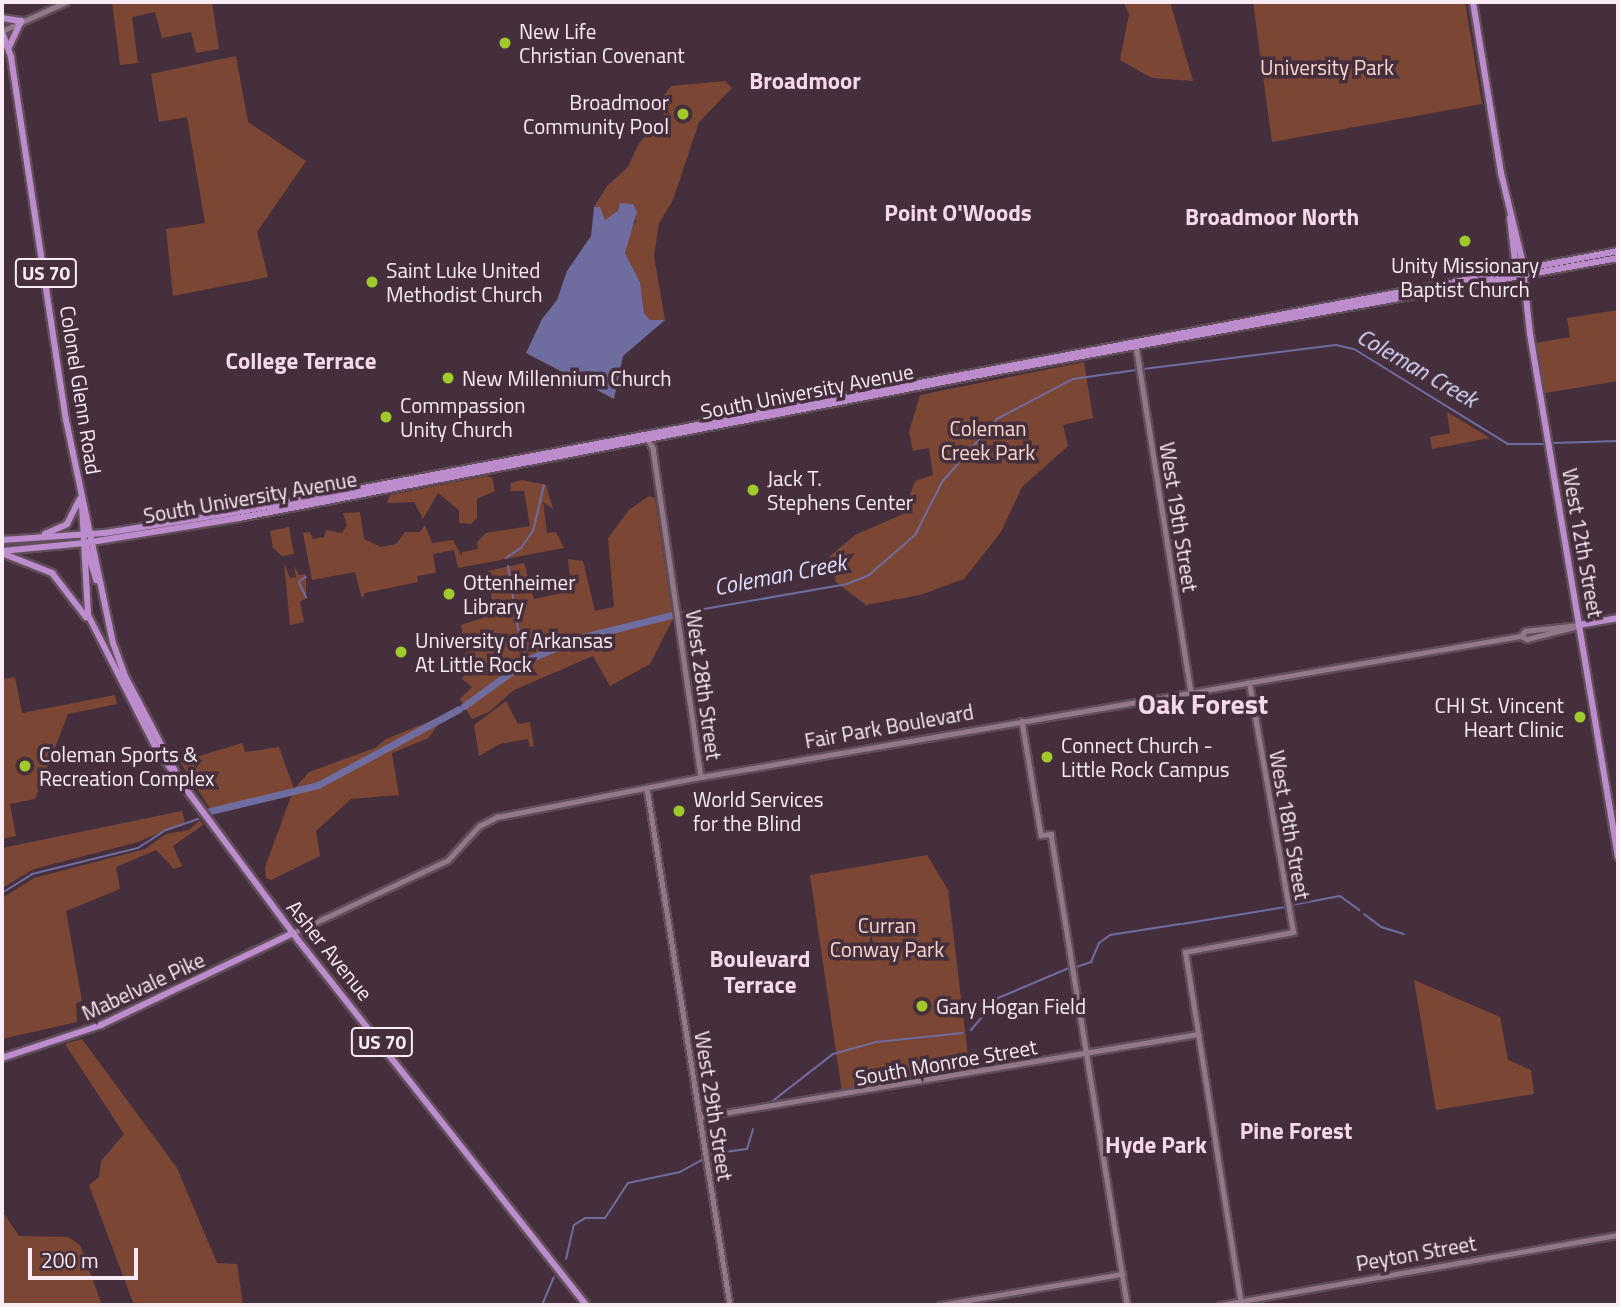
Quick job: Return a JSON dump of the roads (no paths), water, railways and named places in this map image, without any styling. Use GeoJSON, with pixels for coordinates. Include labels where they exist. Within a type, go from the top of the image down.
{"type":"FeatureCollection","features":[{"type":"Feature","properties":{"kind":"main road"},"geometry":{"type":"LineString","coordinates":[[1473,2],[1521,275]]}},
{"type":"Feature","properties":{"kind":"main road"},"geometry":{"type":"LineString","coordinates":[[2,18],[22,21],[8,48]]}},
{"type":"Feature","properties":{"kind":"main road","name":"Colonel Glenn Road"},"geometry":{"type":"LineString","coordinates":[[2,31],[8,48],[87,539]]}},
{"type":"Feature","properties":{"kind":"main road","name":"South University Avenue"},"geometry":{"type":"LineString","coordinates":[[2,540],[108,539],[1618,251]]}},
{"type":"Feature","properties":{"kind":"main road","name":"South University Avenue"},"geometry":{"type":"LineString","coordinates":[[1136,343],[1617,259]]}},
{"type":"Feature","properties":{"kind":"main road","name":"West 12th Street"},"geometry":{"type":"LineString","coordinates":[[1521,275],[1618,857]]}},
{"type":"Feature","properties":{"kind":"main road","name":"South University Avenue"},"geometry":{"type":"LineString","coordinates":[[2,552],[87,539],[647,437]]}},
{"type":"Feature","properties":{"kind":"main road"},"geometry":{"type":"LineString","coordinates":[[28,538],[66,525],[81,498]]}},
{"type":"Feature","properties":{"kind":"main road"},"geometry":{"type":"LineString","coordinates":[[87,539],[104,601]]}},
{"type":"Feature","properties":{"kind":"main road","name":"Asher Avenue"},"geometry":{"type":"LineString","coordinates":[[87,539],[95,556],[122,669],[179,779]]}},
{"type":"Feature","properties":{"kind":"main road","name":"Asher Avenue"},"geometry":{"type":"LineString","coordinates":[[87,539],[85,600],[94,631],[157,750],[293,933],[586,1305]]}},
{"type":"Feature","properties":{"kind":"main road"},"geometry":{"type":"LineString","coordinates":[[95,556],[98,546],[108,539]]}},
{"type":"Feature","properties":{"kind":"main road"},"geometry":{"type":"LineString","coordinates":[[2,552],[35,563],[57,578],[94,631]]}},
{"type":"Feature","properties":{"kind":"main road","name":"Fair Park Boulevard"},"geometry":{"type":"LineString","coordinates":[[1579,625],[1618,618]]}},
{"type":"Feature","properties":{"kind":"main road","name":"Mabelvale Pike"},"geometry":{"type":"LineString","coordinates":[[2,1058],[77,1035],[293,933]]}},
{"type":"Feature","properties":{"kind":"street"},"geometry":{"type":"LineString","coordinates":[[2,31],[66,2]]}},
{"type":"Feature","properties":{"kind":"street","name":"West 19th Street"},"geometry":{"type":"LineString","coordinates":[[1136,343],[1191,693]]}},
{"type":"Feature","properties":{"kind":"street","name":"West 28th Street"},"geometry":{"type":"LineString","coordinates":[[647,437],[653,448],[701,777]]}},
{"type":"Feature","properties":{"kind":"street","name":"Fair Park Boulevard"},"geometry":{"type":"LineString","coordinates":[[293,933],[448,860],[492,819],[701,777],[1022,721],[1521,636],[1527,639],[1579,625]]}},
{"type":"Feature","properties":{"kind":"street","name":"West 18th Street"},"geometry":{"type":"LineString","coordinates":[[1198,1034],[1185,952],[1293,932],[1249,683]]}},
{"type":"Feature","properties":{"kind":"street"},"geometry":{"type":"LineString","coordinates":[[1022,721],[1041,835],[1051,834],[1127,1305]]}},
{"type":"Feature","properties":{"kind":"street","name":"West 29th Street"},"geometry":{"type":"LineString","coordinates":[[646,788],[730,1305]]}},
{"type":"Feature","properties":{"kind":"street"},"geometry":{"type":"LineString","coordinates":[[1198,1034],[1240,1303]]}},
{"type":"Feature","properties":{"kind":"street","name":"South Monroe Street"},"geometry":{"type":"LineString","coordinates":[[700,1116],[1198,1034]]}},
{"type":"Feature","properties":{"kind":"street","name":"Peyton Street"},"geometry":{"type":"LineString","coordinates":[[1220,1305],[1618,1235]]}},
{"type":"Feature","properties":{"kind":"street"},"geometry":{"type":"LineString","coordinates":[[940,1305],[1122,1274]]}},
{"type":"Feature","properties":{"kind":"waterway","name":"Coleman Creek"},"geometry":{"type":"LineString","coordinates":[[1143,369],[1336,345],[1354,349],[1508,444],[1543,444]]}},
{"type":"Feature","properties":{"kind":"waterway","name":"Coleman Creek"},"geometry":{"type":"LineString","coordinates":[[681,613],[847,584],[869,575],[915,535],[942,482],[997,419],[1073,379],[1136,370]]}},
{"type":"Feature","properties":{"kind":"waterway","name":"Coleman Creek"},"geometry":{"type":"LineString","coordinates":[[1553,443],[1618,441]]}},
{"type":"Feature","properties":{"kind":"waterway"},"geometry":{"type":"LineString","coordinates":[[506,558],[521,548],[533,531],[544,485]]}},
{"type":"Feature","properties":{"kind":"waterway"},"geometry":{"type":"LineString","coordinates":[[508,566],[520,641]]}},
{"type":"Feature","properties":{"kind":"waterway"},"geometry":{"type":"LineString","coordinates":[[299,581],[306,577]]}},
{"type":"Feature","properties":{"kind":"waterway"},"geometry":{"type":"LineString","coordinates":[[299,583],[306,597]]}},
{"type":"Feature","properties":{"kind":"waterway","name":"Coleman Creek"},"geometry":{"type":"LineString","coordinates":[[464,706],[529,659],[579,638],[672,615]]}},
{"type":"Feature","properties":{"kind":"waterway"},"geometry":{"type":"LineString","coordinates":[[523,649],[529,659]]}},
{"type":"Feature","properties":{"kind":"waterway","name":"Coleman Creek"},"geometry":{"type":"LineString","coordinates":[[210,811],[318,785],[459,709]]}},
{"type":"Feature","properties":{"kind":"waterway","name":"Coleman Creek"},"geometry":{"type":"LineString","coordinates":[[2,893],[32,874],[138,848],[166,830],[198,819]]}},
{"type":"Feature","properties":{"kind":"waterway"},"geometry":{"type":"LineString","coordinates":[[1292,905],[1340,896],[1359,910]]}},
{"type":"Feature","properties":{"kind":"waterway"},"geometry":{"type":"LineString","coordinates":[[1182,924],[1286,907]]}},
{"type":"Feature","properties":{"kind":"waterway"},"geometry":{"type":"LineString","coordinates":[[1364,914],[1381,927],[1404,934]]}},
{"type":"Feature","properties":{"kind":"waterway"},"geometry":{"type":"LineString","coordinates":[[1076,967],[1091,962],[1099,943],[1110,935],[1180,924]]}},
{"type":"Feature","properties":{"kind":"waterway"},"geometry":{"type":"LineString","coordinates":[[971,1030],[998,998],[1069,968]]}},
{"type":"Feature","properties":{"kind":"waterway"},"geometry":{"type":"LineString","coordinates":[[770,1103],[833,1054],[876,1042],[963,1033]]}},
{"type":"Feature","properties":{"kind":"waterway"},"geometry":{"type":"LineString","coordinates":[[711,1154],[747,1149],[753,1129]]}},
{"type":"Feature","properties":{"kind":"waterway"},"geometry":{"type":"LineString","coordinates":[[566,1259],[574,1225],[585,1218],[605,1218],[628,1183],[680,1172],[702,1160]]}},
{"type":"Feature","properties":{"kind":"waterway"},"geometry":{"type":"LineString","coordinates":[[542,1305],[554,1277]]}},
{"type":"Feature","properties":{"kind":"place","name":"New Life Christian Covenant"},"geometry":{"type":"Point","coordinates":[505,43]}},
{"type":"Feature","properties":{"kind":"place","name":"Broadmoor Community Pool"},"geometry":{"type":"Point","coordinates":[683,114]}},
{"type":"Feature","properties":{"kind":"place","name":"Unity Missionary Baptist Church"},"geometry":{"type":"Point","coordinates":[1465,241]}},
{"type":"Feature","properties":{"kind":"place","name":"Saint Luke United Methodist Church"},"geometry":{"type":"Point","coordinates":[372,282]}},
{"type":"Feature","properties":{"kind":"place","name":"New Millennium Church"},"geometry":{"type":"Point","coordinates":[448,378]}},
{"type":"Feature","properties":{"kind":"place","name":"Commpassion Unity Church"},"geometry":{"type":"Point","coordinates":[386,417]}},
{"type":"Feature","properties":{"kind":"place","name":"Jack T. Stephens Center"},"geometry":{"type":"Point","coordinates":[753,490]}},
{"type":"Feature","properties":{"kind":"place","name":"Ottenheimer Library"},"geometry":{"type":"Point","coordinates":[449,594]}},
{"type":"Feature","properties":{"kind":"place","name":"University of Arkansas At Little Rock"},"geometry":{"type":"Point","coordinates":[401,652]}},
{"type":"Feature","properties":{"kind":"place","name":"CHI St. Vincent Heart Clinic"},"geometry":{"type":"Point","coordinates":[1580,717]}},
{"type":"Feature","properties":{"kind":"place","name":"Connect Church - Little Rock Campus"},"geometry":{"type":"Point","coordinates":[1047,757]}},
{"type":"Feature","properties":{"kind":"place","name":"Coleman Sports & Recreation Complex"},"geometry":{"type":"Point","coordinates":[25,766]}},
{"type":"Feature","properties":{"kind":"place","name":"World Services for the Blind"},"geometry":{"type":"Point","coordinates":[679,811]}},
{"type":"Feature","properties":{"kind":"place","name":"Gary Hogan Field"},"geometry":{"type":"Point","coordinates":[922,1006]}},
{"type":"Feature","properties":{"kind":"district","name":"Broadmoor"},"geometry":{"type":"Point","coordinates":[805,81]}},
{"type":"Feature","properties":{"kind":"district","name":"Point O'Woods"},"geometry":{"type":"Point","coordinates":[958,213]}},
{"type":"Feature","properties":{"kind":"district","name":"Broadmoor North"},"geometry":{"type":"Point","coordinates":[1272,217]}},
{"type":"Feature","properties":{"kind":"district","name":"College Terrace"},"geometry":{"type":"Point","coordinates":[301,361]}},
{"type":"Feature","properties":{"kind":"district","name":"Oak Forest"},"geometry":{"type":"Point","coordinates":[1203,704]}},
{"type":"Feature","properties":{"kind":"district","name":"Boulevard Terrace"},"geometry":{"type":"Point","coordinates":[760,972]}},
{"type":"Feature","properties":{"kind":"district","name":"Pine Forest"},"geometry":{"type":"Point","coordinates":[1296,1131]}},
{"type":"Feature","properties":{"kind":"district","name":"Hyde Park"},"geometry":{"type":"Point","coordinates":[1156,1145]}},
{"type":"Feature","properties":{"kind":"park label","name":"University Park"},"geometry":{"type":"Point","coordinates":[1327,67]}},
{"type":"Feature","properties":{"kind":"park label","name":"Coleman Creek Park"},"geometry":{"type":"Point","coordinates":[988,440]}},
{"type":"Feature","properties":{"kind":"park label","name":"Curran Conway Park"},"geometry":{"type":"Point","coordinates":[887,937]}}]}
